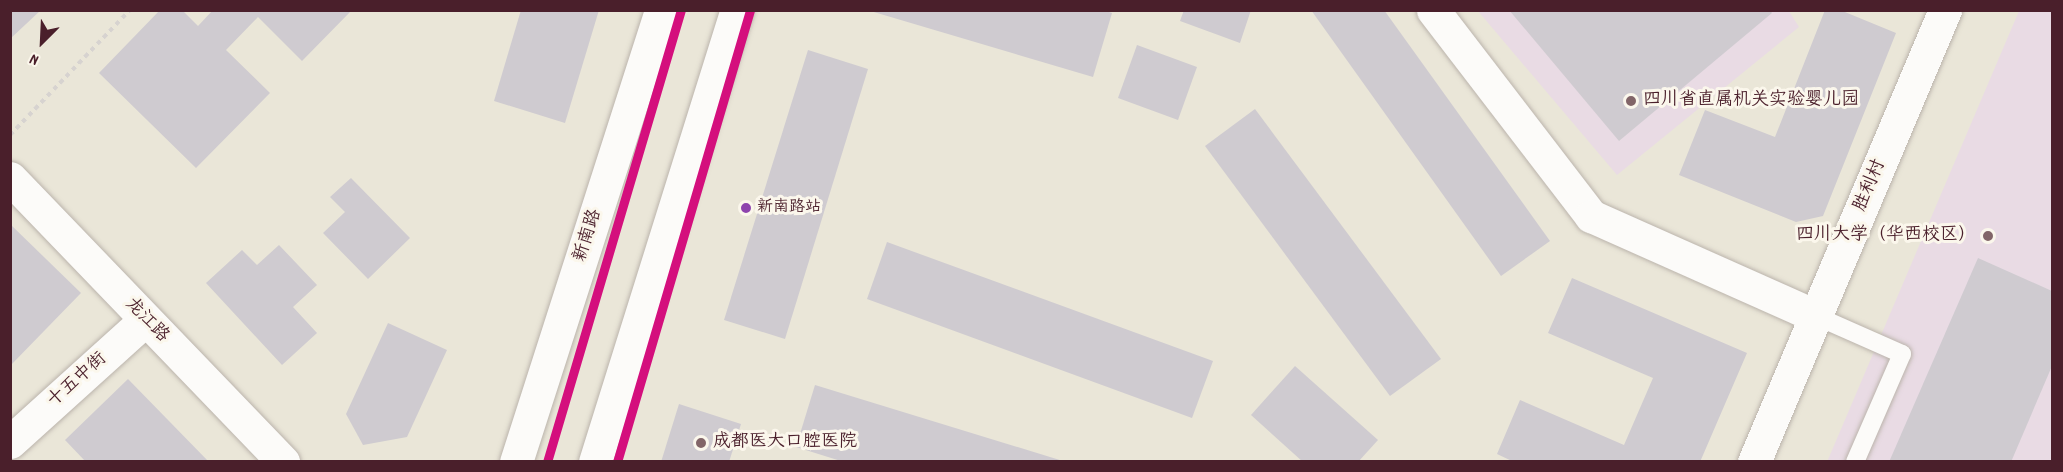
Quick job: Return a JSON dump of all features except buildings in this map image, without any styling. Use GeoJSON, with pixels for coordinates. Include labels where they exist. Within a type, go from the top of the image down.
{"type":"FeatureCollection","features":[{"type":"Feature","properties":{"kind":"street","name":"新南路"},"geometry":{"type":"LineString","coordinates":[[516,462],[661,10]]}},
{"type":"Feature","properties":{"kind":"street"},"geometry":{"type":"LineString","coordinates":[[595,462],[736,10]]}},
{"type":"Feature","properties":{"kind":"street"},"geometry":{"type":"LineString","coordinates":[[1433,10],[1590,216],[1816,316]]}},
{"type":"Feature","properties":{"kind":"street","name":"胜利村"},"geometry":{"type":"LineString","coordinates":[[1754,462],[1946,10]]}},
{"type":"Feature","properties":{"kind":"street","name":"龙江路"},"geometry":{"type":"LineString","coordinates":[[10,178],[282,462]]}},
{"type":"Feature","properties":{"kind":"street","name":"十五中街"},"geometry":{"type":"LineString","coordinates":[[10,442],[145,320]]}},
{"type":"Feature","properties":{"kind":"lane"},"geometry":{"type":"LineString","coordinates":[[1816,316],[1902,354],[1855,462]]}},
{"type":"Feature","properties":{"kind":"path"},"geometry":{"type":"LineString","coordinates":[[10,135],[130,10]]}},
{"type":"Feature","properties":{"kind":"shaded area","name":"四川省直属机关实验婴儿园"},"geometry":{"type":"Polygon","coordinates":[[[1478,11],[1789,11],[1799,27],[1617,175],[1478,11]]]}},
{"type":"Feature","properties":{"kind":"shaded area","name":"四川大学（华西校区）"},"geometry":{"type":"Polygon","coordinates":[[[2019,11],[2052,11],[2052,461],[1827,462],[2019,11]]]}},
{"type":"Feature","properties":{"kind":"transit line"},"geometry":{"type":"LineString","coordinates":[[547,462],[681,10]]}},
{"type":"Feature","properties":{"kind":"transit line"},"geometry":{"type":"LineString","coordinates":[[617,462],[750,10]]}},
{"type":"Feature","properties":{"kind":"place","name":"四川省直属机关实验婴儿园"},"geometry":{"type":"Point","coordinates":[1631,101]}},
{"type":"Feature","properties":{"kind":"place","name":"新南路站"},"geometry":{"type":"Point","coordinates":[746,208]}},
{"type":"Feature","properties":{"kind":"place","name":"四川大学（华西校区）"},"geometry":{"type":"Point","coordinates":[1988,236]}},
{"type":"Feature","properties":{"kind":"place","name":"成都医大口腔医院"},"geometry":{"type":"Point","coordinates":[701,443]}}]}
